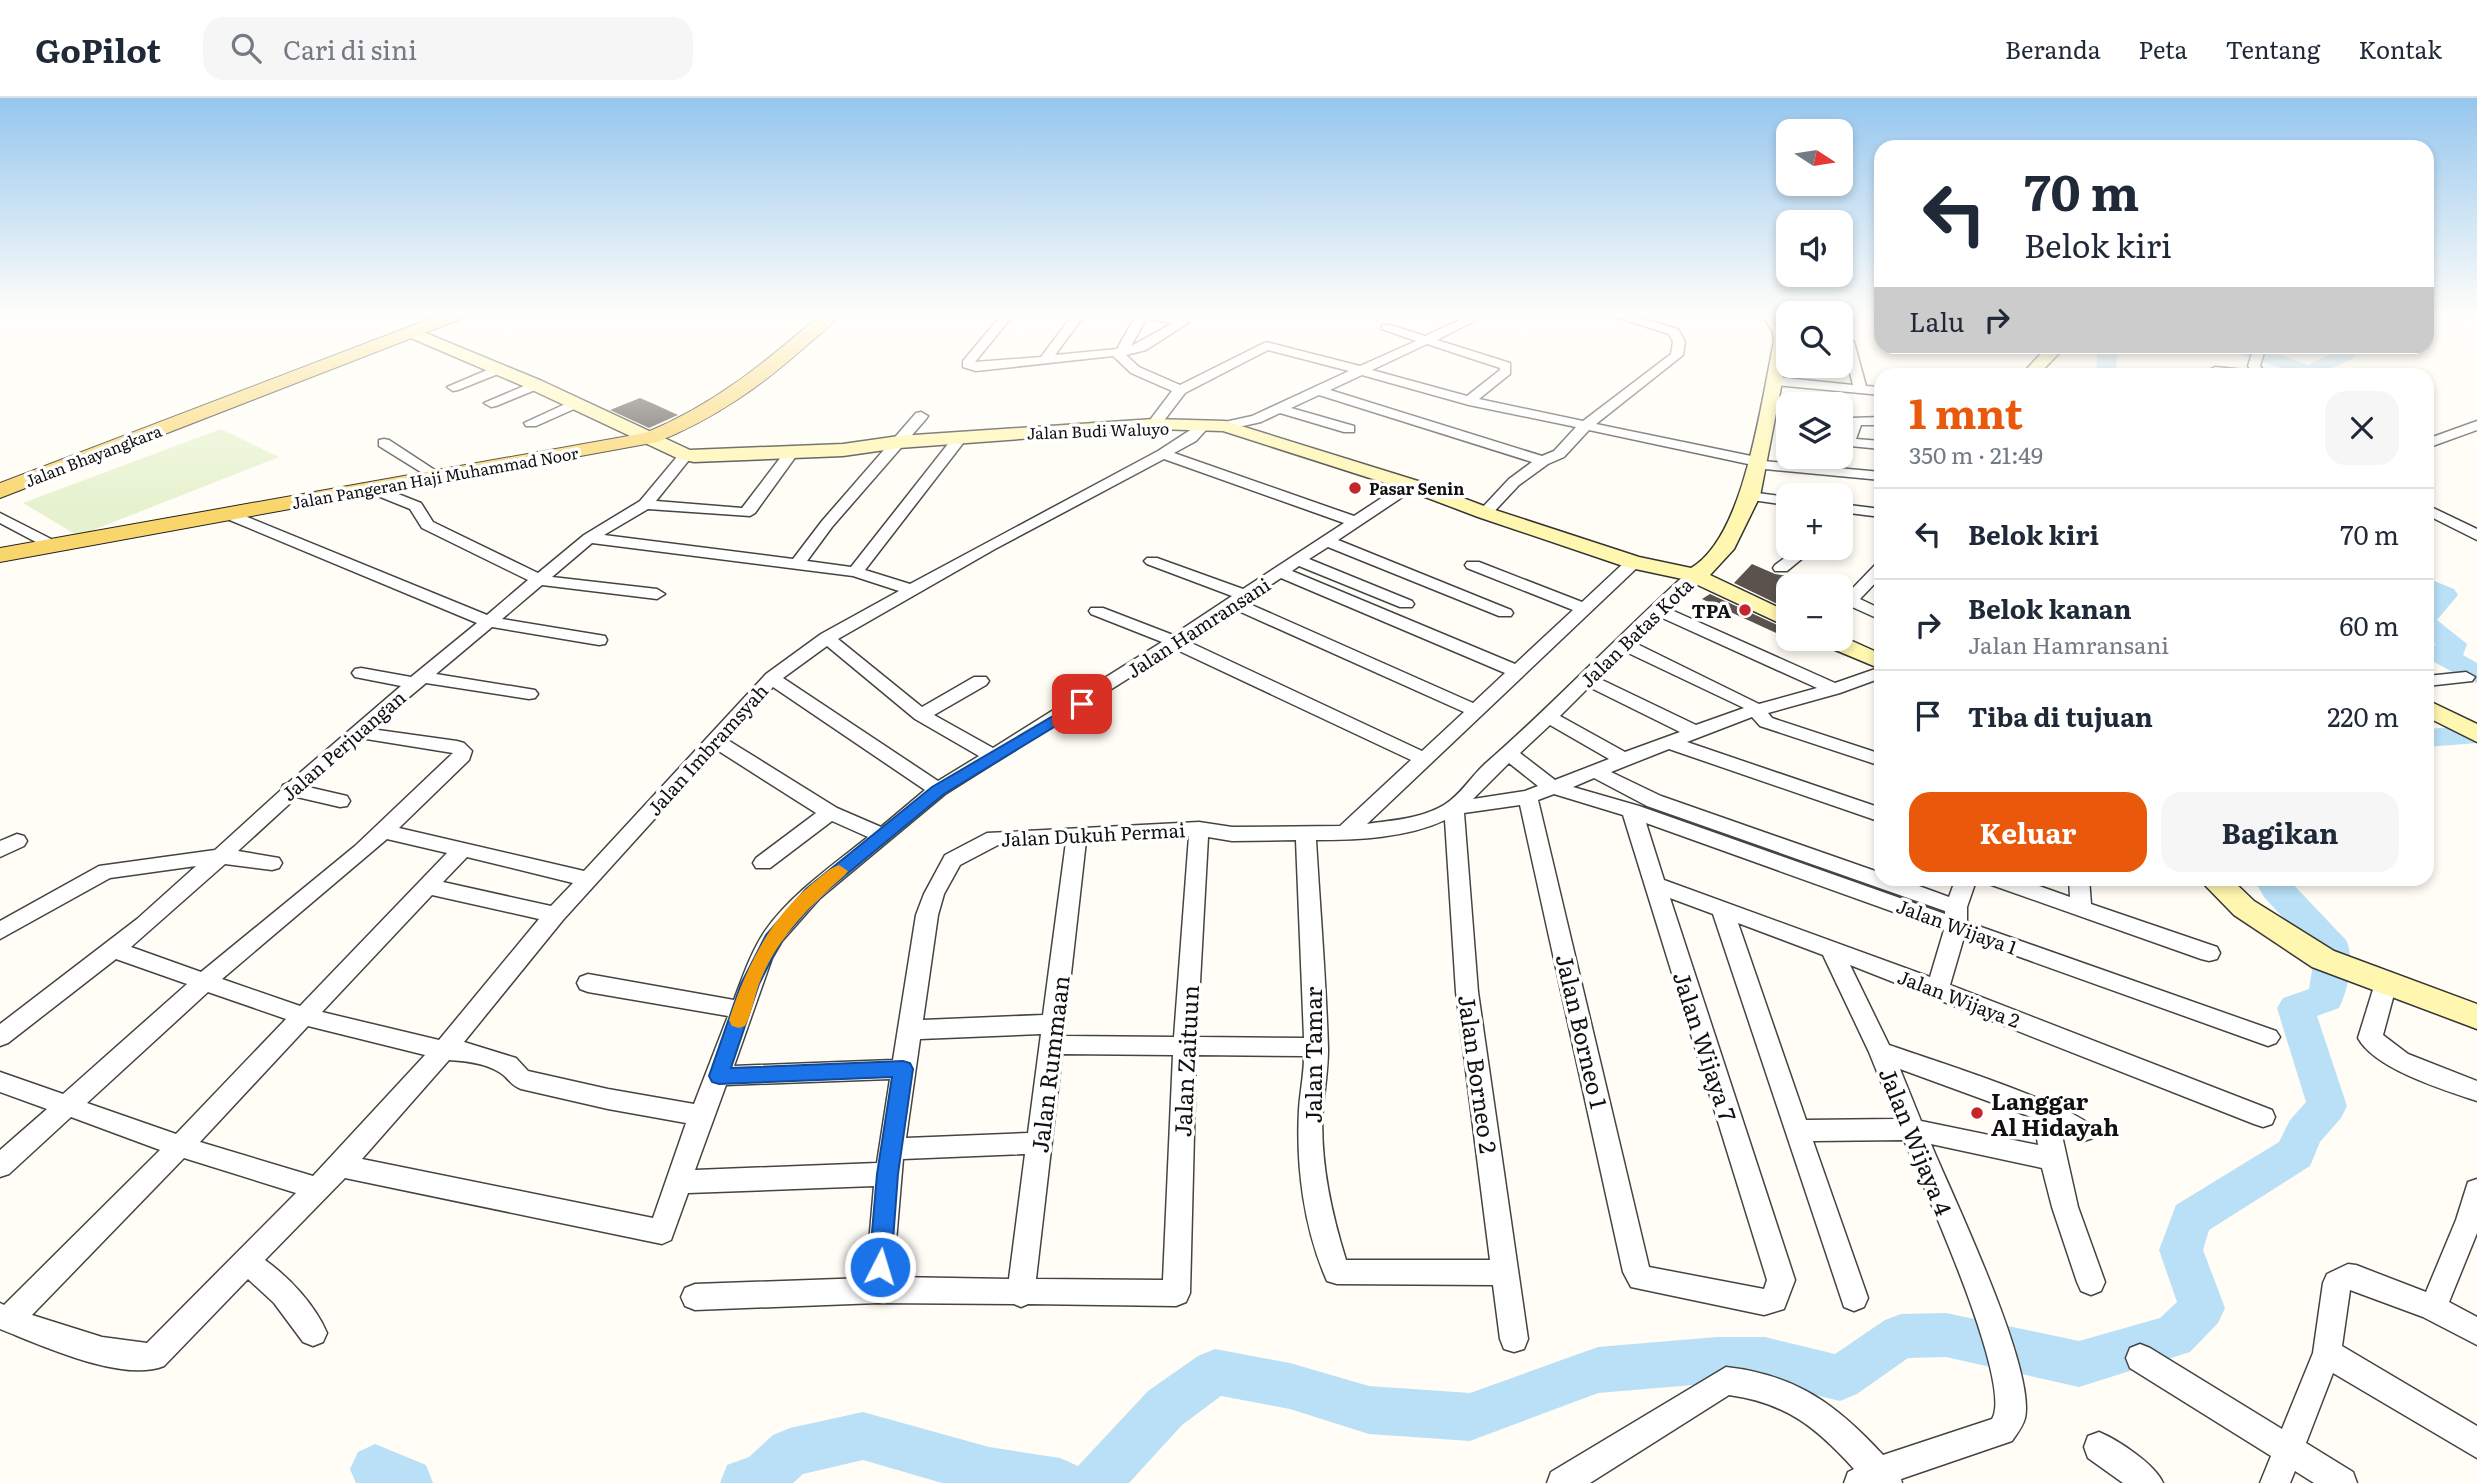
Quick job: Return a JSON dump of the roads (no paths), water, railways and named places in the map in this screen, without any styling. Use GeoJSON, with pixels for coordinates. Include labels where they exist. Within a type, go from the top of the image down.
{"type":"FeatureCollection","features":[{"type":"Feature","properties":{"kind":"main road","name":"Jalan Bhayangkara"},"geometry":{"type":"LineString","coordinates":[[0,491],[292,378]]}},
{"type":"Feature","properties":{"kind":"main road","name":"Jalan Pangeran Haji Muhammad Noor"},"geometry":{"type":"LineString","coordinates":[[0,555],[650,438],[678,428],[726,403],[760,378]]}},
{"type":"Feature","properties":{"kind":"street"},"geometry":{"type":"LineString","coordinates":[[453,387],[477,378]]}},
{"type":"Feature","properties":{"kind":"street","name":"Jalan Budi Waluyo"},"geometry":{"type":"LineString","coordinates":[[519,378],[686,455],[792,452],[1154,424],[1226,426],[1411,485],[1485,513],[1634,562],[1695,575],[1776,614]]}},
{"type":"Feature","properties":{"kind":"street"},"geometry":{"type":"LineString","coordinates":[[1152,378],[1180,390]]}},
{"type":"Feature","properties":{"kind":"street"},"geometry":{"type":"LineString","coordinates":[[1154,424],[1180,390],[1204,378]]}},
{"type":"Feature","properties":{"kind":"street"},"geometry":{"type":"LineString","coordinates":[[1226,426],[1256,419],[1347,378]]}},
{"type":"Feature","properties":{"kind":"street"},"geometry":{"type":"LineString","coordinates":[[1380,378],[1469,401],[1585,426],[1756,462],[1776,462]]}},
{"type":"Feature","properties":{"kind":"street"},"geometry":{"type":"LineString","coordinates":[[1469,401],[1498,378]]}},
{"type":"Feature","properties":{"kind":"street"},"geometry":{"type":"LineString","coordinates":[[1485,513],[1514,482],[1563,450],[1585,426],[1648,378]]}},
{"type":"Feature","properties":{"kind":"street","name":"Jalan Batas Kota"},"geometry":{"type":"LineString","coordinates":[[1383,829],[1420,824],[1454,808],[1480,778],[1549,717],[1656,608],[1724,549],[1750,496],[1777,378]]}},
{"type":"Feature","properties":{"kind":"street"},"geometry":{"type":"LineString","coordinates":[[1858,378],[1861,389]]}},
{"type":"Feature","properties":{"kind":"street"},"geometry":{"type":"LineString","coordinates":[[1776,381],[1874,390]]}},
{"type":"Feature","properties":{"kind":"street"},"geometry":{"type":"LineString","coordinates":[[491,403],[536,385]]}},
{"type":"Feature","properties":{"kind":"street"},"geometry":{"type":"LineString","coordinates":[[1387,412],[1426,390]]}},
{"type":"Feature","properties":{"kind":"street"},"geometry":{"type":"LineString","coordinates":[[1319,391],[1543,461]]}},
{"type":"Feature","properties":{"kind":"street"},"geometry":{"type":"LineString","coordinates":[[531,422],[576,403]]}},
{"type":"Feature","properties":{"kind":"street"},"geometry":{"type":"LineString","coordinates":[[1279,409],[1349,429]]}},
{"type":"Feature","properties":{"kind":"street"},"geometry":{"type":"LineString","coordinates":[[797,564],[827,524],[921,416]]}},
{"type":"Feature","properties":{"kind":"street"},"geometry":{"type":"LineString","coordinates":[[1853,425],[1856,421],[1874,421]]}},
{"type":"Feature","properties":{"kind":"street"},"geometry":{"type":"LineString","coordinates":[[2434,441],[2477,425]]}},
{"type":"Feature","properties":{"kind":"street","name":"Jalan Imbramsyah"},"geometry":{"type":"LineString","coordinates":[[4,1317],[83,1344],[147,1359],[167,1344],[340,1166],[444,1050],[555,915],[772,678],[827,638],[1163,454],[1191,438],[1201,427]]}},
{"type":"Feature","properties":{"kind":"street"},"geometry":{"type":"LineString","coordinates":[[2460,431],[2477,438]]}},
{"type":"Feature","properties":{"kind":"street"},"geometry":{"type":"LineString","coordinates":[[855,572],[960,438]]}},
{"type":"Feature","properties":{"kind":"street"},"geometry":{"type":"LineString","coordinates":[[384,443],[437,476]]}},
{"type":"Feature","properties":{"kind":"street"},"geometry":{"type":"LineString","coordinates":[[1853,443],[1874,445]]}},
{"type":"Feature","properties":{"kind":"street"},"geometry":{"type":"LineString","coordinates":[[645,504],[745,513],[750,510],[792,452]]}},
{"type":"Feature","properties":{"kind":"street"},"geometry":{"type":"LineString","coordinates":[[1163,454],[1357,522]]}},
{"type":"Feature","properties":{"kind":"street","name":"Jalan Perjuangan"},"geometry":{"type":"LineString","coordinates":[[4,1029],[114,950],[220,856],[290,789],[589,538],[645,504],[686,455]]}},
{"type":"Feature","properties":{"kind":"street"},"geometry":{"type":"LineString","coordinates":[[1847,469],[1874,475]]}},
{"type":"Feature","properties":{"kind":"street","name":"Jalan Hamransani"},"geometry":{"type":"LineString","coordinates":[[340,1166],[662,1232],[701,1115],[719,1076],[754,975],[775,935],[813,893],[938,790],[1101,691],[1411,485]]}},
{"type":"Feature","properties":{"kind":"street"},"geometry":{"type":"LineString","coordinates":[[368,487],[416,506],[428,525],[540,580],[657,594]]}},
{"type":"Feature","properties":{"kind":"street"},"geometry":{"type":"LineString","coordinates":[[1750,496],[1776,499]]}},
{"type":"Feature","properties":{"kind":"street"},"geometry":{"type":"LineString","coordinates":[[1853,510],[1874,512]]}},
{"type":"Feature","properties":{"kind":"street"},"geometry":{"type":"LineString","coordinates":[[225,513],[490,622],[599,640]]}},
{"type":"Feature","properties":{"kind":"street"},"geometry":{"type":"LineString","coordinates":[[2434,513],[2477,535]]}},
{"type":"Feature","properties":{"kind":"street"},"geometry":{"type":"LineString","coordinates":[[0,517],[54,546]]}},
{"type":"Feature","properties":{"kind":"street"},"geometry":{"type":"LineString","coordinates":[[589,538],[855,572],[912,590]]}},
{"type":"Feature","properties":{"kind":"street"},"geometry":{"type":"LineString","coordinates":[[1328,541],[1505,613]]}},
{"type":"Feature","properties":{"kind":"street"},"geometry":{"type":"LineString","coordinates":[[1781,568],[1791,560]]}},
{"type":"Feature","properties":{"kind":"street"},"geometry":{"type":"LineString","coordinates":[[1152,561],[1240,599],[1475,710]]}},
{"type":"Feature","properties":{"kind":"street"},"geometry":{"type":"LineString","coordinates":[[1299,561],[1406,604]]}},
{"type":"Feature","properties":{"kind":"street"},"geometry":{"type":"LineString","coordinates":[[1345,833],[1634,562]]}},
{"type":"Feature","properties":{"kind":"street"},"geometry":{"type":"LineString","coordinates":[[1473,565],[1583,608]]}},
{"type":"Feature","properties":{"kind":"street"},"geometry":{"type":"LineString","coordinates":[[1281,572],[1516,671]]}},
{"type":"Feature","properties":{"kind":"street"},"geometry":{"type":"LineString","coordinates":[[1853,592],[1874,576]]}},
{"type":"Feature","properties":{"kind":"street"},"geometry":{"type":"LineString","coordinates":[[1853,601],[1874,612]]}},
{"type":"Feature","properties":{"kind":"street"},"geometry":{"type":"LineString","coordinates":[[1656,608],[1834,689]]}},
{"type":"Feature","properties":{"kind":"street"},"geometry":{"type":"LineString","coordinates":[[1097,611],[1173,641],[1424,759]]}},
{"type":"Feature","properties":{"kind":"street"},"geometry":{"type":"LineString","coordinates":[[827,638],[921,715],[994,757]]}},
{"type":"Feature","properties":{"kind":"street"},"geometry":{"type":"LineString","coordinates":[[1623,644],[1750,704],[1766,722],[1874,758]]}},
{"type":"Feature","properties":{"kind":"street"},"geometry":{"type":"LineString","coordinates":[[1853,650],[1874,659]]}},
{"type":"Feature","properties":{"kind":"street"},"geometry":{"type":"LineString","coordinates":[[361,673],[529,694]]}},
{"type":"Feature","properties":{"kind":"street"},"geometry":{"type":"LineString","coordinates":[[1454,808],[1529,798],[1558,789],[1622,758],[1755,710],[1834,689],[1874,675]]}},
{"type":"Feature","properties":{"kind":"street"},"geometry":{"type":"LineString","coordinates":[[2434,680],[2466,677]]}},
{"type":"Feature","properties":{"kind":"street"},"geometry":{"type":"LineString","coordinates":[[772,678],[938,790]]}},
{"type":"Feature","properties":{"kind":"street"},"geometry":{"type":"LineString","coordinates":[[1586,679],[1695,732]]}},
{"type":"Feature","properties":{"kind":"street"},"geometry":{"type":"LineString","coordinates":[[921,715],[980,681]]}},
{"type":"Feature","properties":{"kind":"street"},"geometry":{"type":"LineString","coordinates":[[2434,711],[2468,729]]}},
{"type":"Feature","properties":{"kind":"street"},"geometry":{"type":"LineString","coordinates":[[1549,717],[1622,758]]}},
{"type":"Feature","properties":{"kind":"street"},"geometry":{"type":"LineString","coordinates":[[0,1166],[205,981],[384,831],[462,756],[463,751],[457,747],[356,732]]}},
{"type":"Feature","properties":{"kind":"street"},"geometry":{"type":"LineString","coordinates":[[714,740],[830,813],[882,835]]}},
{"type":"Feature","properties":{"kind":"street"},"geometry":{"type":"LineString","coordinates":[[1668,742],[1874,813]]}},
{"type":"Feature","properties":{"kind":"street"},"geometry":{"type":"LineString","coordinates":[[1508,753],[1558,789]]}},
{"type":"Feature","properties":{"kind":"street"},"geometry":{"type":"LineString","coordinates":[[1595,771],[1654,801],[1874,885]]}},
{"type":"Feature","properties":{"kind":"street"},"geometry":{"type":"LineString","coordinates":[[290,789],[340,802]]}},
{"type":"Feature","properties":{"kind":"street","name":"Jalan Wijaya 1"},"geometry":{"type":"LineString","coordinates":[[1558,789],[1632,810],[1956,916],[2268,1037]]}},
{"type":"Feature","properties":{"kind":"street","name":"Jalan Borneo 1"},"geometry":{"type":"LineString","coordinates":[[1529,798],[1641,1278],[1764,1302],[1774,1300],[1781,1280]]}},
{"type":"Feature","properties":{"kind":"street","name":"Jalan Borneo 2"},"geometry":{"type":"LineString","coordinates":[[1454,808],[1467,992],[1514,1339]]}},
{"type":"Feature","properties":{"kind":"street","name":"Jalan Wijaya 7"},"geometry":{"type":"LineString","coordinates":[[1632,810],[1781,1280]]}},
{"type":"Feature","properties":{"kind":"street"},"geometry":{"type":"LineString","coordinates":[[763,863],[830,813]]}},
{"type":"Feature","properties":{"kind":"street","name":"Jalan Dukuh Permai"},"geometry":{"type":"LineString","coordinates":[[878,1290],[890,1161],[927,915],[938,885],[952,860],[994,838],[1199,829],[1232,834],[1306,835],[1383,829]]}},
{"type":"Feature","properties":{"kind":"street","name":"Jalan Zaituun"},"geometry":{"type":"LineString","coordinates":[[1021,1294],[1176,1293],[1185,1048],[1199,829]]}},
{"type":"Feature","properties":{"kind":"street"},"geometry":{"type":"LineString","coordinates":[[384,831],[588,879]]}},
{"type":"Feature","properties":{"kind":"street","name":"Jalan Rummaan"},"geometry":{"type":"LineString","coordinates":[[1021,1294],[1077,834]]}},
{"type":"Feature","properties":{"kind":"street","name":"Jalan Tamar"},"geometry":{"type":"LineString","coordinates":[[1306,835],[1316,1047],[1316,1082],[1311,1108],[1312,1153],[1319,1216],[1337,1272],[1506,1273]]}},
{"type":"Feature","properties":{"kind":"street"},"geometry":{"type":"LineString","coordinates":[[4,1317],[180,1146],[463,849]]}},
{"type":"Feature","properties":{"kind":"street"},"geometry":{"type":"LineString","coordinates":[[0,931],[106,871],[220,856],[272,863]]}},
{"type":"Feature","properties":{"kind":"street","name":"Jalan Wijaya 2"},"geometry":{"type":"LineString","coordinates":[[1654,884],[1938,989],[2263,1117]]}},
{"type":"Feature","properties":{"kind":"street"},"geometry":{"type":"LineString","coordinates":[[427,886],[555,915]]}},
{"type":"Feature","properties":{"kind":"street"},"geometry":{"type":"LineString","coordinates":[[1877,886],[1956,916]]}},
{"type":"Feature","properties":{"kind":"street"},"geometry":{"type":"LineString","coordinates":[[1938,989],[1965,886]]}},
{"type":"Feature","properties":{"kind":"street"},"geometry":{"type":"LineString","coordinates":[[2016,886],[2209,953]]}},
{"type":"Feature","properties":{"kind":"street"},"geometry":{"type":"LineString","coordinates":[[2080,886],[2081,909]]}},
{"type":"Feature","properties":{"kind":"street"},"geometry":{"type":"LineString","coordinates":[[2221,886],[2244,908],[2331,962],[2477,1017]]}},
{"type":"Feature","properties":{"kind":"street"},"geometry":{"type":"LineString","coordinates":[[1723,908],[1854,1298]]}},
{"type":"Feature","properties":{"kind":"street"},"geometry":{"type":"LineString","coordinates":[[114,950],[303,1016],[368,1034],[444,1050],[470,1052],[508,1065],[521,1079],[608,1099],[701,1115]]}},
{"type":"Feature","properties":{"kind":"street","name":"Jalan Wijaya 4"},"geometry":{"type":"LineString","coordinates":[[1831,950],[1881,1052],[1997,1335],[2008,1384],[2011,1416],[2002,1431],[1875,1479]]}},
{"type":"Feature","properties":{"kind":"street"},"geometry":{"type":"LineString","coordinates":[[588,983],[743,1010]]}},
{"type":"Feature","properties":{"kind":"street"},"geometry":{"type":"LineString","coordinates":[[2386,984],[2370,1038],[2400,1061],[2477,1091]]}},
{"type":"Feature","properties":{"kind":"street"},"geometry":{"type":"LineString","coordinates":[[909,1030],[1052,1035],[1185,1048],[1316,1047]]}},
{"type":"Feature","properties":{"kind":"street"},"geometry":{"type":"LineString","coordinates":[[1881,1052],[2045,1112],[2084,1131]]}},
{"type":"Feature","properties":{"kind":"street"},"geometry":{"type":"LineString","coordinates":[[719,1076],[903,1069]]}},
{"type":"Feature","properties":{"kind":"street"},"geometry":{"type":"LineString","coordinates":[[0,1083],[65,1108],[315,1192]]}},
{"type":"Feature","properties":{"kind":"street"},"geometry":{"type":"LineString","coordinates":[[2045,1112],[2053,1159],[2069,1220],[2082,1249],[2091,1283]]}},
{"type":"Feature","properties":{"kind":"street"},"geometry":{"type":"LineString","coordinates":[[1797,1131],[1911,1129],[2053,1159]]}},
{"type":"Feature","properties":{"kind":"street"},"geometry":{"type":"LineString","coordinates":[[679,1182],[1039,1143]]}},
{"type":"Feature","properties":{"kind":"street"},"geometry":{"type":"LineString","coordinates":[[2433,1308],[2473,1222],[2477,1191]]}},
{"type":"Feature","properties":{"kind":"street"},"geometry":{"type":"LineString","coordinates":[[246,1263],[264,1273],[277,1286],[313,1333]]}},
{"type":"Feature","properties":{"kind":"street"},"geometry":{"type":"LineString","coordinates":[[2275,1483],[2327,1353],[2337,1283],[2348,1277],[2356,1278],[2433,1308],[2477,1332]]}},
{"type":"Feature","properties":{"kind":"street"},"geometry":{"type":"LineString","coordinates":[[695,1297],[878,1290],[1021,1294]]}},
{"type":"Feature","properties":{"kind":"street"},"geometry":{"type":"LineString","coordinates":[[2327,1353],[2477,1443]]}},
{"type":"Feature","properties":{"kind":"street"},"geometry":{"type":"LineString","coordinates":[[2140,1358],[2342,1483]]}},
{"type":"Feature","properties":{"kind":"street"},"geometry":{"type":"LineString","coordinates":[[1562,1483],[1726,1381],[1754,1383],[1811,1408],[1840,1430],[1875,1479]]}},
{"type":"Feature","properties":{"kind":"street"},"geometry":{"type":"LineString","coordinates":[[2099,1447],[2148,1483]]}},
{"type":"Feature","properties":{"kind":"waterway"},"geometry":{"type":"LineString","coordinates":[[2434,590],[2445,595],[2434,607]]}},
{"type":"Feature","properties":{"kind":"waterway"},"geometry":{"type":"LineString","coordinates":[[2434,630],[2453,644],[2453,649],[2438,653],[2477,674]]}},
{"type":"Feature","properties":{"kind":"waterway"},"geometry":{"type":"LineString","coordinates":[[2434,737],[2477,734]]}},
{"type":"Feature","properties":{"kind":"waterway"},"geometry":{"type":"LineString","coordinates":[[1096,1483],[1165,1408],[1215,1372],[1290,1386],[1369,1410],[1470,1417],[1598,1370],[1717,1360],[1765,1360],[1840,1378],[1901,1336],[1946,1335],[2079,1364],[2174,1336],[2202,1308],[2181,1250],[2191,1218],[2295,1154],[2304,1132],[2327,1106],[2296,1008],[2326,998],[2333,949],[2275,886]]}},
{"type":"Feature","properties":{"kind":"waterway"},"geometry":{"type":"LineString","coordinates":[[745,1483],[763,1478],[790,1452],[863,1436],[989,1472],[1060,1483]]}},
{"type":"Feature","properties":{"kind":"waterway"},"geometry":{"type":"LineString","coordinates":[[375,1469],[408,1483]]}},
{"type":"Feature","properties":{"kind":"place","name":"Pasar Senin"},"geometry":{"type":"Point","coordinates":[1355,488]}},
{"type":"Feature","properties":{"kind":"place","name":"TPA"},"geometry":{"type":"Point","coordinates":[1745,610]}},
{"type":"Feature","properties":{"kind":"place","name":"Langgar Al Hidayah"},"geometry":{"type":"Point","coordinates":[1977,1113]}}]}
